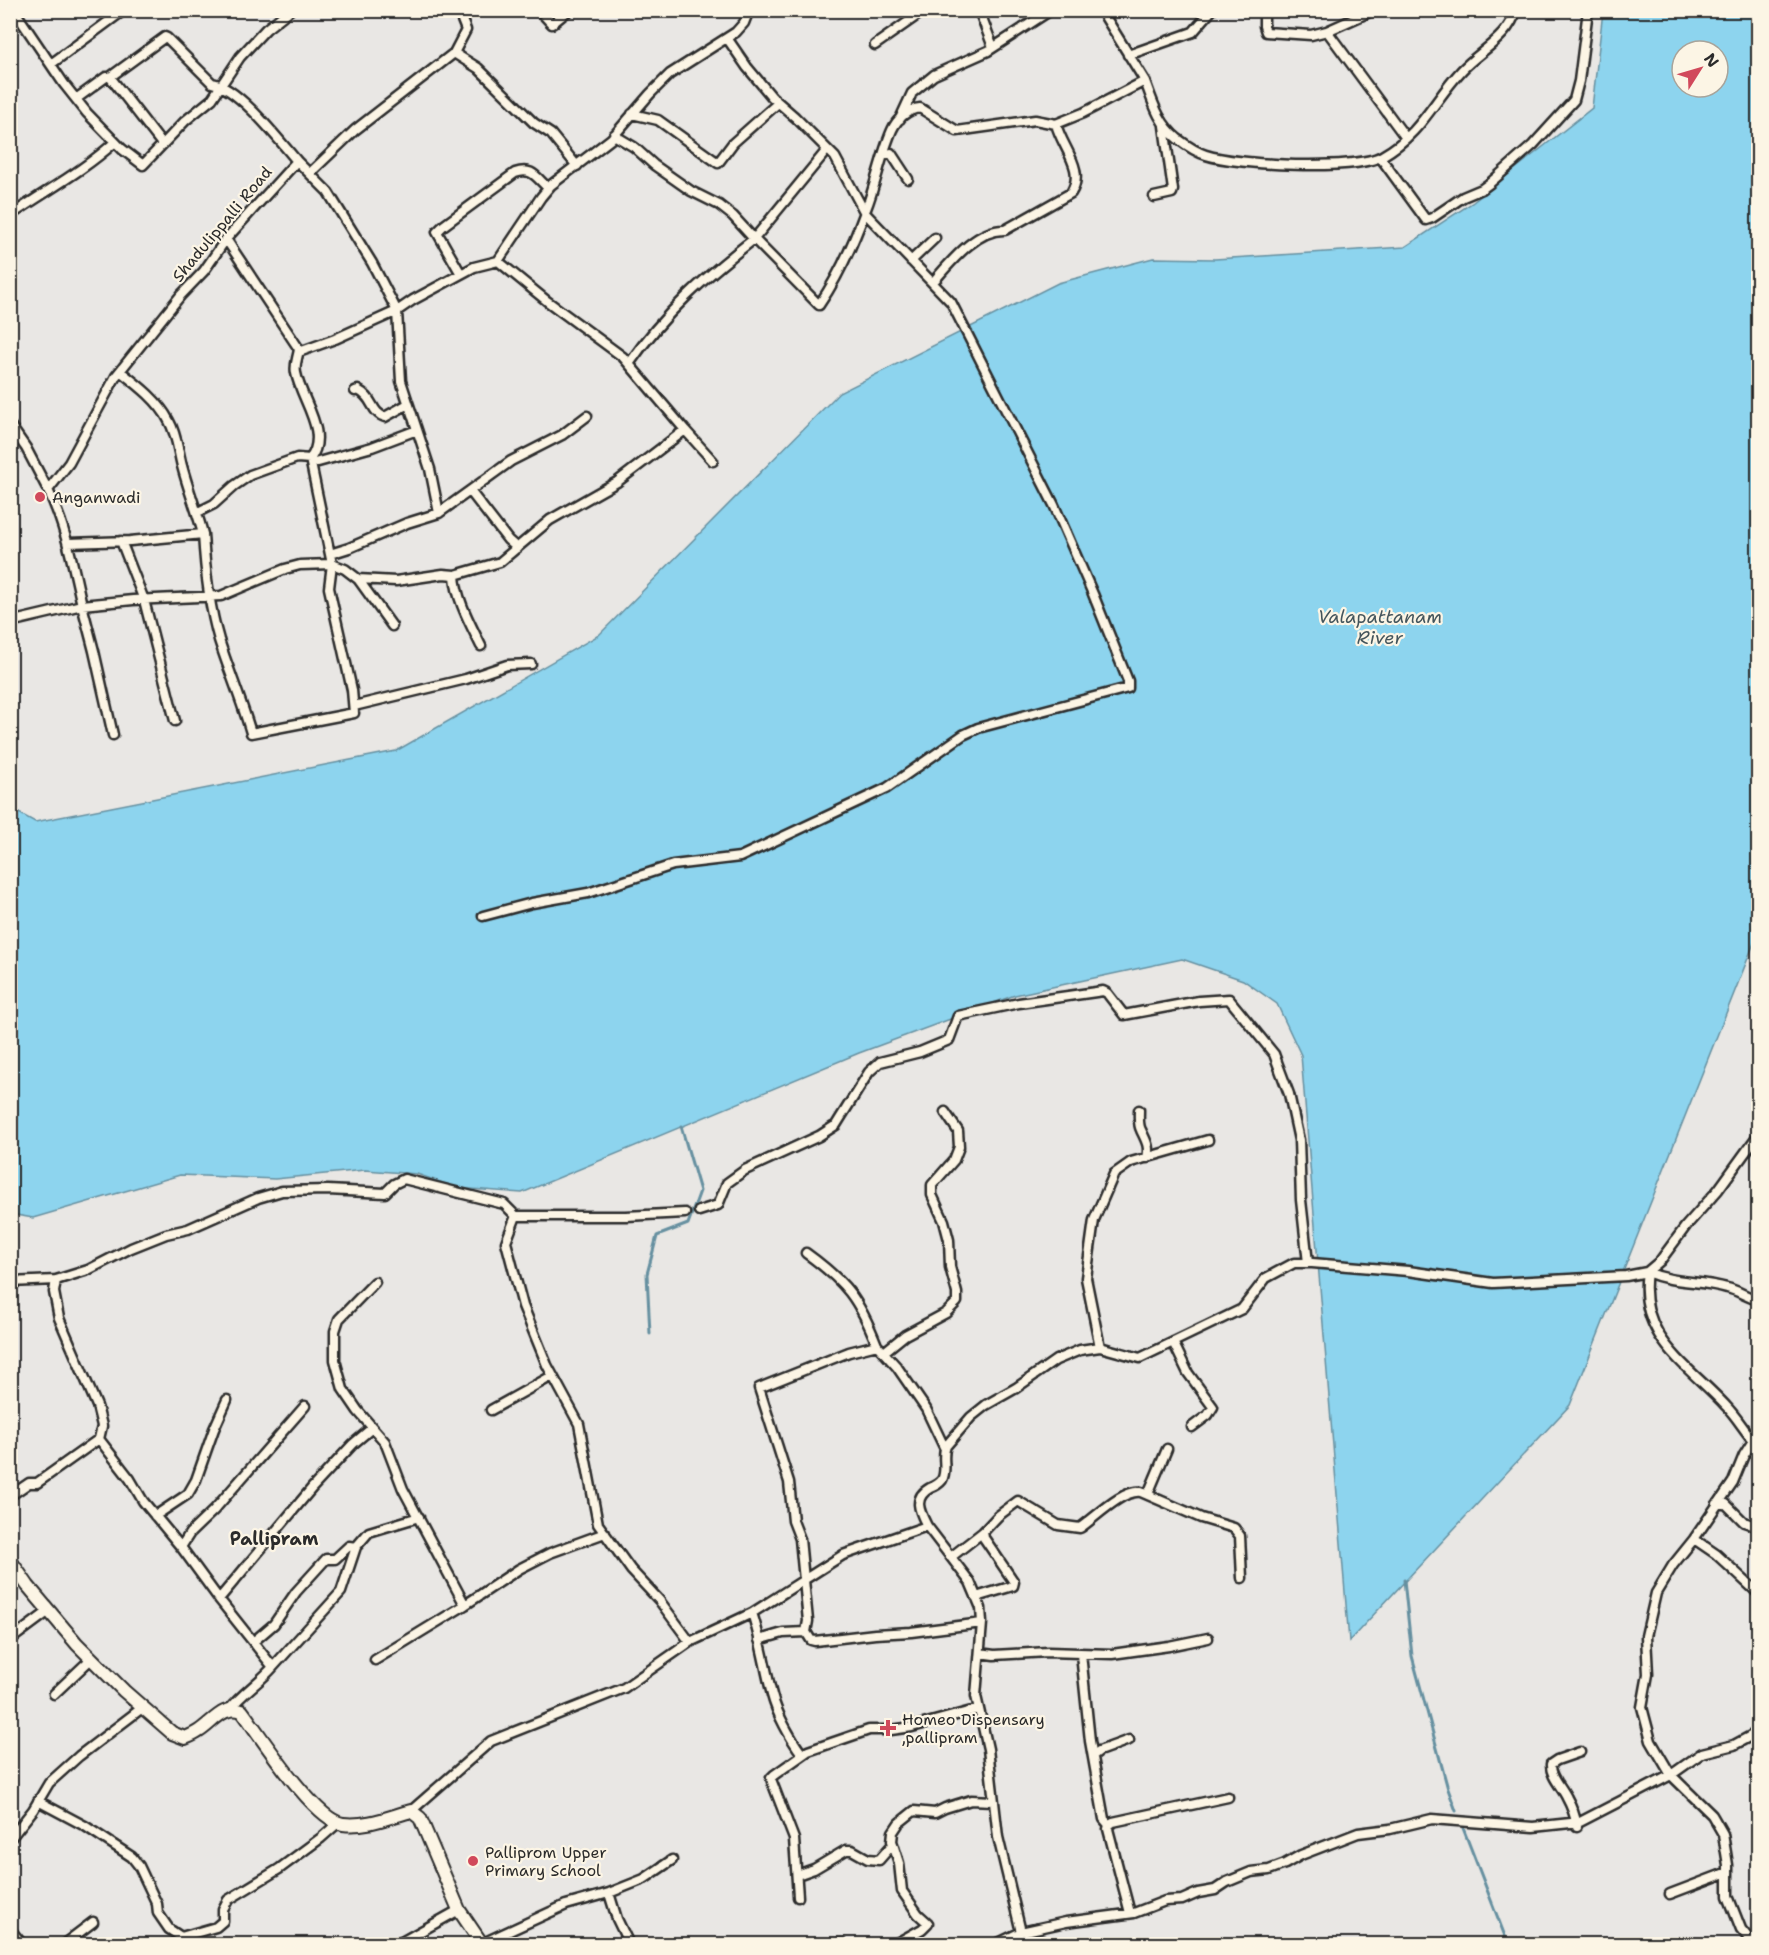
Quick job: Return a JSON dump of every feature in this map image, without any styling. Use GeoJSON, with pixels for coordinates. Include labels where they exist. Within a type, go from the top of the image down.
{"type":"FeatureCollection","features":[{"type":"Feature","properties":{"kind":"main road"},"geometry":{"type":"LineString","coordinates":[[11,1561],[28,1586],[92,1658],[142,1708],[171,1733],[185,1737],[198,1732],[234,1708],[242,1711],[322,1814],[341,1824],[364,1824],[411,1811],[420,1818],[459,1910],[482,1944]]}},
{"type":"Feature","properties":{"kind":"street"},"geometry":{"type":"LineString","coordinates":[[14,10],[76,99],[115,142],[143,165],[152,158],[162,144],[212,99],[247,50],[266,29],[290,10]]}},
{"type":"Feature","properties":{"kind":"street"},"geometry":{"type":"LineString","coordinates":[[51,64],[124,10]]}},
{"type":"Feature","properties":{"kind":"street"},"geometry":{"type":"LineString","coordinates":[[310,173],[355,130],[454,53],[466,30],[458,10]]}},
{"type":"Feature","properties":{"kind":"street"},"geometry":{"type":"LineString","coordinates":[[539,10],[552,24],[569,10]]}},
{"type":"Feature","properties":{"kind":"street"},"geometry":{"type":"LineString","coordinates":[[498,261],[548,188],[614,135],[670,74],[727,38],[744,23],[749,10]]}},
{"type":"Feature","properties":{"kind":"street"},"geometry":{"type":"LineString","coordinates":[[875,45],[925,10]]}},
{"type":"Feature","properties":{"kind":"street"},"geometry":{"type":"LineString","coordinates":[[979,10],[993,47]]}},
{"type":"Feature","properties":{"kind":"street"},"geometry":{"type":"LineString","coordinates":[[900,120],[903,108],[918,87],[948,67],[993,47],[1051,10]]}},
{"type":"Feature","properties":{"kind":"street"},"geometry":{"type":"LineString","coordinates":[[1101,10],[1145,81],[1157,114],[1164,125],[1179,139],[1206,155],[1231,160],[1304,165],[1349,164],[1380,157],[1406,138],[1427,117],[1457,75],[1476,55],[1509,29],[1516,10]]}},
{"type":"Feature","properties":{"kind":"street"},"geometry":{"type":"LineString","coordinates":[[1128,55],[1193,32],[1212,10]]}},
{"type":"Feature","properties":{"kind":"street"},"geometry":{"type":"LineString","coordinates":[[1264,10],[1266,32],[1311,35],[1327,31],[1374,10]]}},
{"type":"Feature","properties":{"kind":"street"},"geometry":{"type":"LineString","coordinates":[[1380,157],[1426,220],[1490,183],[1533,145],[1574,100],[1579,81],[1588,10]]}},
{"type":"Feature","properties":{"kind":"street"},"geometry":{"type":"LineString","coordinates":[[1327,31],[1406,138]]}},
{"type":"Feature","properties":{"kind":"street"},"geometry":{"type":"LineString","coordinates":[[76,99],[165,37],[212,83],[222,85],[256,115],[328,192],[372,263],[397,311],[401,381],[430,470],[438,513]]}},
{"type":"Feature","properties":{"kind":"street"},"geometry":{"type":"LineString","coordinates":[[483,916],[532,903],[588,893],[674,865],[740,857],[887,788],[963,735],[978,728],[1128,688],[1128,681],[1093,594],[1054,505],[951,302],[865,213],[835,157],[778,103],[747,67],[727,38]]}},
{"type":"Feature","properties":{"kind":"street"},"geometry":{"type":"LineString","coordinates":[[454,53],[478,68],[534,123],[550,134],[577,166]]}},
{"type":"Feature","properties":{"kind":"street"},"geometry":{"type":"LineString","coordinates":[[110,77],[162,144]]}},
{"type":"Feature","properties":{"kind":"street"},"geometry":{"type":"LineString","coordinates":[[614,135],[634,147],[654,165],[691,191],[719,205],[733,216],[819,305],[831,288],[865,213],[893,128],[912,109],[920,108],[957,131],[1035,120],[1056,124],[1083,113],[1145,81]]}},
{"type":"Feature","properties":{"kind":"street"},"geometry":{"type":"LineString","coordinates":[[632,114],[658,120],[718,163],[733,143],[778,103]]}},
{"type":"Feature","properties":{"kind":"street"},"geometry":{"type":"LineString","coordinates":[[933,282],[966,246],[994,229],[1005,230],[1071,193],[1078,183],[1076,171],[1056,124]]}},
{"type":"Feature","properties":{"kind":"street"},"geometry":{"type":"LineString","coordinates":[[1154,197],[1172,193],[1173,190],[1164,125]]}},
{"type":"Feature","properties":{"kind":"street"},"geometry":{"type":"LineString","coordinates":[[10,220],[14,213],[93,162],[115,142]]}},
{"type":"Feature","properties":{"kind":"street"},"geometry":{"type":"LineString","coordinates":[[629,364],[664,317],[700,282],[754,238],[827,150]]}},
{"type":"Feature","properties":{"kind":"street"},"geometry":{"type":"LineString","coordinates":[[884,154],[891,153],[896,156],[908,179]]}},
{"type":"Feature","properties":{"kind":"street","name":"Shadulippalli Road"},"geometry":{"type":"LineString","coordinates":[[48,490],[69,463],[120,371],[181,295],[204,271],[226,238],[297,161]]}},
{"type":"Feature","properties":{"kind":"street"},"geometry":{"type":"LineString","coordinates":[[461,274],[437,232],[443,226],[515,173],[530,171],[548,188]]}},
{"type":"Feature","properties":{"kind":"street"},"geometry":{"type":"LineString","coordinates":[[120,371],[141,387],[162,410],[178,443],[182,467],[198,512],[203,534],[209,597],[219,639],[251,733],[354,713],[352,690],[329,588],[332,564],[311,462],[318,439],[295,371],[299,352],[226,238]]}},
{"type":"Feature","properties":{"kind":"street"},"geometry":{"type":"LineString","coordinates":[[911,261],[935,238]]}},
{"type":"Feature","properties":{"kind":"street"},"geometry":{"type":"LineString","coordinates":[[299,352],[335,339],[397,311],[413,300],[484,263],[498,261],[547,301],[623,357],[713,461]]}},
{"type":"Feature","properties":{"kind":"street"},"geometry":{"type":"LineString","coordinates":[[355,391],[358,390],[369,397],[380,416],[385,417],[408,404]]}},
{"type":"Feature","properties":{"kind":"street"},"geometry":{"type":"LineString","coordinates":[[330,554],[438,513],[511,461],[562,435],[587,416]]}},
{"type":"Feature","properties":{"kind":"street"},"geometry":{"type":"LineString","coordinates":[[10,425],[26,448],[57,509],[68,543],[113,735]]}},
{"type":"Feature","properties":{"kind":"street"},"geometry":{"type":"LineString","coordinates":[[198,512],[214,504],[234,486],[250,476],[297,458],[311,462],[372,447],[417,430]]}},
{"type":"Feature","properties":{"kind":"street"},"geometry":{"type":"LineString","coordinates":[[358,579],[396,581],[443,574],[455,575],[500,562],[550,520],[616,482],[685,430]]}},
{"type":"Feature","properties":{"kind":"street"},"geometry":{"type":"LineString","coordinates":[[470,491],[508,540],[517,548]]}},
{"type":"Feature","properties":{"kind":"street"},"geometry":{"type":"LineString","coordinates":[[68,543],[203,534]]}},
{"type":"Feature","properties":{"kind":"street"},"geometry":{"type":"LineString","coordinates":[[121,541],[144,600],[175,721]]}},
{"type":"Feature","properties":{"kind":"street"},"geometry":{"type":"LineString","coordinates":[[10,622],[82,605],[221,596],[285,569],[300,565],[332,564],[345,569],[358,579],[392,626]]}},
{"type":"Feature","properties":{"kind":"street"},"geometry":{"type":"LineString","coordinates":[[455,575],[455,582],[466,613],[481,646]]}},
{"type":"Feature","properties":{"kind":"street"},"geometry":{"type":"LineString","coordinates":[[354,706],[466,679],[507,665],[531,664]]}},
{"type":"Feature","properties":{"kind":"street"},"geometry":{"type":"LineString","coordinates":[[699,1211],[718,1205],[727,1183],[745,1170],[819,1136],[836,1125],[869,1071],[880,1062],[920,1052],[949,1040],[958,1016],[1019,1003],[1103,991],[1124,1015],[1199,1001],[1229,999],[1274,1054],[1289,1095],[1299,1140],[1301,1200],[1308,1263]]}},
{"type":"Feature","properties":{"kind":"street"},"geometry":{"type":"LineString","coordinates":[[1139,1110],[1139,1128],[1146,1138],[1149,1150],[1147,1158]]}},
{"type":"Feature","properties":{"kind":"street"},"geometry":{"type":"LineString","coordinates":[[884,1352],[905,1335],[946,1313],[957,1302],[950,1267],[949,1240],[944,1221],[932,1195],[932,1185],[954,1160],[959,1147],[958,1131],[945,1112]]}},
{"type":"Feature","properties":{"kind":"street"},"geometry":{"type":"LineString","coordinates":[[1751,1944],[1741,1929],[1728,1896],[1728,1872],[1723,1834],[1712,1815],[1671,1775],[1651,1741],[1642,1707],[1648,1674],[1646,1636],[1656,1593],[1733,1482],[1744,1455],[1757,1442],[1725,1405],[1673,1353],[1653,1324],[1644,1291],[1647,1272],[1660,1261],[1686,1226],[1718,1190],[1758,1135]]}},
{"type":"Feature","properties":{"kind":"street"},"geometry":{"type":"LineString","coordinates":[[1100,1347],[1086,1278],[1094,1220],[1114,1174],[1131,1162],[1208,1140]]}},
{"type":"Feature","properties":{"kind":"street"},"geometry":{"type":"LineString","coordinates":[[10,1282],[56,1280],[88,1270],[131,1248],[166,1234],[188,1229],[258,1198],[282,1191],[328,1190],[386,1193],[394,1184],[404,1179],[504,1204],[516,1216],[626,1216],[685,1213]]}},
{"type":"Feature","properties":{"kind":"street"},"geometry":{"type":"LineString","coordinates":[[516,1216],[506,1242],[523,1306],[552,1376],[579,1424],[598,1524],[631,1570],[659,1600],[690,1642]]}},
{"type":"Feature","properties":{"kind":"street"},"geometry":{"type":"LineString","coordinates":[[806,1253],[833,1273],[849,1291],[866,1315],[877,1345],[897,1367],[926,1409],[945,1449],[941,1482],[922,1494],[918,1501],[920,1513],[927,1526],[969,1582],[981,1608],[982,1623],[976,1696],[988,1749],[998,1837],[1021,1932]]}},
{"type":"Feature","properties":{"kind":"street"},"geometry":{"type":"LineString","coordinates":[[945,1449],[957,1432],[986,1405],[1056,1360],[1080,1350],[1100,1347],[1140,1358],[1242,1309],[1266,1278],[1294,1263],[1408,1271],[1493,1283],[1626,1276],[1647,1272],[1670,1279],[1728,1288],[1758,1300]]}},
{"type":"Feature","properties":{"kind":"street"},"geometry":{"type":"LineString","coordinates":[[10,1496],[29,1483],[37,1483],[99,1439],[102,1426],[98,1406],[59,1317],[54,1292],[56,1280]]}},
{"type":"Feature","properties":{"kind":"street"},"geometry":{"type":"LineString","coordinates":[[375,1282],[339,1319],[335,1331],[334,1360],[343,1389],[385,1442],[404,1489],[465,1605]]}},
{"type":"Feature","properties":{"kind":"street"},"geometry":{"type":"LineString","coordinates":[[1173,1342],[1188,1373],[1213,1407],[1208,1415],[1192,1427]]}},
{"type":"Feature","properties":{"kind":"street"},"geometry":{"type":"LineString","coordinates":[[877,1345],[849,1352],[759,1388],[789,1482],[794,1521],[800,1539],[808,1621],[806,1632],[811,1640],[815,1641],[982,1623]]}},
{"type":"Feature","properties":{"kind":"street"},"geometry":{"type":"LineString","coordinates":[[490,1410],[552,1376]]}},
{"type":"Feature","properties":{"kind":"street"},"geometry":{"type":"LineString","coordinates":[[155,1516],[188,1494],[196,1480],[227,1400]]}},
{"type":"Feature","properties":{"kind":"street"},"geometry":{"type":"LineString","coordinates":[[181,1547],[190,1533],[214,1510],[305,1406]]}},
{"type":"Feature","properties":{"kind":"street"},"geometry":{"type":"LineString","coordinates":[[219,1599],[312,1488],[353,1444],[372,1428]]}},
{"type":"Feature","properties":{"kind":"street"},"geometry":{"type":"LineString","coordinates":[[99,1439],[155,1516],[273,1667]]}},
{"type":"Feature","properties":{"kind":"street"},"geometry":{"type":"LineString","coordinates":[[1148,1494],[1167,1449]]}},
{"type":"Feature","properties":{"kind":"street"},"geometry":{"type":"LineString","coordinates":[[951,1557],[1018,1501],[1058,1525],[1080,1527],[1125,1494],[1136,1491],[1148,1494],[1201,1518],[1234,1528],[1240,1536],[1242,1578]]}},
{"type":"Feature","properties":{"kind":"street"},"geometry":{"type":"LineString","coordinates":[[1717,1504],[1726,1504],[1744,1522],[1758,1527]]}},
{"type":"Feature","properties":{"kind":"street"},"geometry":{"type":"LineString","coordinates":[[228,1710],[260,1682],[341,1592],[356,1547],[369,1532],[418,1517]]}},
{"type":"Feature","properties":{"kind":"street"},"geometry":{"type":"LineString","coordinates":[[411,1811],[491,1742],[624,1688],[690,1642],[752,1613],[843,1555],[927,1526]]}},
{"type":"Feature","properties":{"kind":"street"},"geometry":{"type":"LineString","coordinates":[[976,1598],[1012,1586],[1014,1582],[984,1538],[983,1532]]}},
{"type":"Feature","properties":{"kind":"street"},"geometry":{"type":"LineString","coordinates":[[375,1660],[519,1569],[550,1553],[605,1533]]}},
{"type":"Feature","properties":{"kind":"street"},"geometry":{"type":"LineString","coordinates":[[1694,1539],[1716,1554],[1758,1593]]}},
{"type":"Feature","properties":{"kind":"street"},"geometry":{"type":"LineString","coordinates":[[253,1642],[274,1624],[296,1592],[326,1558],[335,1559],[349,1546],[356,1547]]}},
{"type":"Feature","properties":{"kind":"street"},"geometry":{"type":"LineString","coordinates":[[10,1640],[49,1611]]}},
{"type":"Feature","properties":{"kind":"street"},"geometry":{"type":"LineString","coordinates":[[752,1613],[772,1697],[791,1739],[801,1754]]}},
{"type":"Feature","properties":{"kind":"street"},"geometry":{"type":"LineString","coordinates":[[759,1640],[783,1633],[806,1632]]}},
{"type":"Feature","properties":{"kind":"street"},"geometry":{"type":"LineString","coordinates":[[980,1653],[994,1655],[1048,1652],[1113,1654],[1208,1638]]}},
{"type":"Feature","properties":{"kind":"street"},"geometry":{"type":"LineString","coordinates":[[1081,1654],[1086,1708],[1104,1819],[1109,1825],[1119,1875],[1131,1913]]}},
{"type":"Feature","properties":{"kind":"street"},"geometry":{"type":"LineString","coordinates":[[54,1694],[92,1658]]}},
{"type":"Feature","properties":{"kind":"street"},"geometry":{"type":"LineString","coordinates":[[10,1839],[49,1783],[79,1756],[142,1708]]}},
{"type":"Feature","properties":{"kind":"street"},"geometry":{"type":"LineString","coordinates":[[798,1897],[794,1839],[771,1778],[801,1754],[869,1730],[912,1727],[979,1709]]}},
{"type":"Feature","properties":{"kind":"street"},"geometry":{"type":"LineString","coordinates":[[996,1944],[1021,1932],[1066,1922],[1131,1913],[1165,1901],[1182,1900],[1198,1893],[1215,1890],[1241,1876],[1286,1864],[1301,1855],[1358,1833],[1390,1829],[1431,1819],[1533,1827],[1577,1824],[1671,1775],[1702,1753],[1734,1745],[1758,1732]]}},
{"type":"Feature","properties":{"kind":"street"},"geometry":{"type":"LineString","coordinates":[[1094,1755],[1129,1740]]}},
{"type":"Feature","properties":{"kind":"street"},"geometry":{"type":"LineString","coordinates":[[1577,1824],[1568,1798],[1550,1772],[1551,1764],[1557,1760],[1581,1752]]}},
{"type":"Feature","properties":{"kind":"street"},"geometry":{"type":"LineString","coordinates":[[1109,1825],[1159,1810],[1228,1797]]}},
{"type":"Feature","properties":{"kind":"street"},"geometry":{"type":"LineString","coordinates":[[895,1944],[922,1929],[928,1923],[918,1914],[903,1891],[899,1863],[893,1844],[893,1832],[899,1823],[914,1811],[935,1813],[968,1800],[993,1801]]}},
{"type":"Feature","properties":{"kind":"street"},"geometry":{"type":"LineString","coordinates":[[38,1801],[85,1826],[132,1857],[139,1866],[157,1904],[158,1913],[169,1929],[181,1937],[216,1927],[223,1921],[223,1909],[228,1899],[279,1869],[338,1823]]}},
{"type":"Feature","properties":{"kind":"street"},"geometry":{"type":"LineString","coordinates":[[797,1875],[814,1869],[846,1850],[852,1850],[868,1859],[879,1860],[893,1844]]}},
{"type":"Feature","properties":{"kind":"street"},"geometry":{"type":"LineString","coordinates":[[482,1944],[566,1905],[644,1880],[672,1860]]}},
{"type":"Feature","properties":{"kind":"street"},"geometry":{"type":"LineString","coordinates":[[1670,1894],[1728,1872]]}},
{"type":"Feature","properties":{"kind":"street"},"geometry":{"type":"LineString","coordinates":[[609,1893],[617,1919],[629,1944]]}},
{"type":"Feature","properties":{"kind":"street"},"geometry":{"type":"LineString","coordinates":[[398,1944],[459,1910]]}},
{"type":"Feature","properties":{"kind":"street"},"geometry":{"type":"LineString","coordinates":[[64,1944],[93,1922]]}},
{"type":"Feature","properties":{"kind":"street"},"geometry":{"type":"LineString","coordinates":[[10,1929],[22,1944]]}},
{"type":"Feature","properties":{"kind":"street"},"geometry":{"type":"LineString","coordinates":[[825,1944],[843,1944]]}},
{"type":"Feature","properties":{"kind":"water","name":"Valapattanam River"},"geometry":{"type":"Polygon","coordinates":[[[1603,11],[1758,11],[1758,933],[1570,1405],[1349,1641],[1301,1055],[1277,1004],[1243,980],[1182,959],[1015,995],[859,1053],[522,1193],[457,1188],[417,1174],[365,1170],[275,1179],[180,1175],[33,1218],[11,1214],[10,808],[35,822],[396,751],[599,635],[839,393],[1058,283],[1153,258],[1215,259],[1405,247],[1472,203],[1592,108],[1603,11]]]}},
{"type":"Feature","properties":{"kind":"waterway"},"geometry":{"type":"LineString","coordinates":[[650,1334],[647,1274],[657,1236],[688,1224],[700,1191],[681,1126]]}},
{"type":"Feature","properties":{"kind":"waterway"},"geometry":{"type":"LineString","coordinates":[[1404,1580],[1412,1656],[1456,1811]]}},
{"type":"Feature","properties":{"kind":"waterway"},"geometry":{"type":"LineString","coordinates":[[1463,1828],[1508,1944]]}},
{"type":"Feature","properties":{"kind":"place","name":"Anganwadi"},"geometry":{"type":"Point","coordinates":[40,497]}},
{"type":"Feature","properties":{"kind":"place","name":"Homeo Dispensary ,pallipram"},"geometry":{"type":"Point","coordinates":[888,1728]}},
{"type":"Feature","properties":{"kind":"place","name":"Palliprom Upper Primary School"},"geometry":{"type":"Point","coordinates":[473,1861]}},
{"type":"Feature","properties":{"kind":"district","name":"Pallipram"},"geometry":{"type":"Point","coordinates":[274,1539]}}]}
